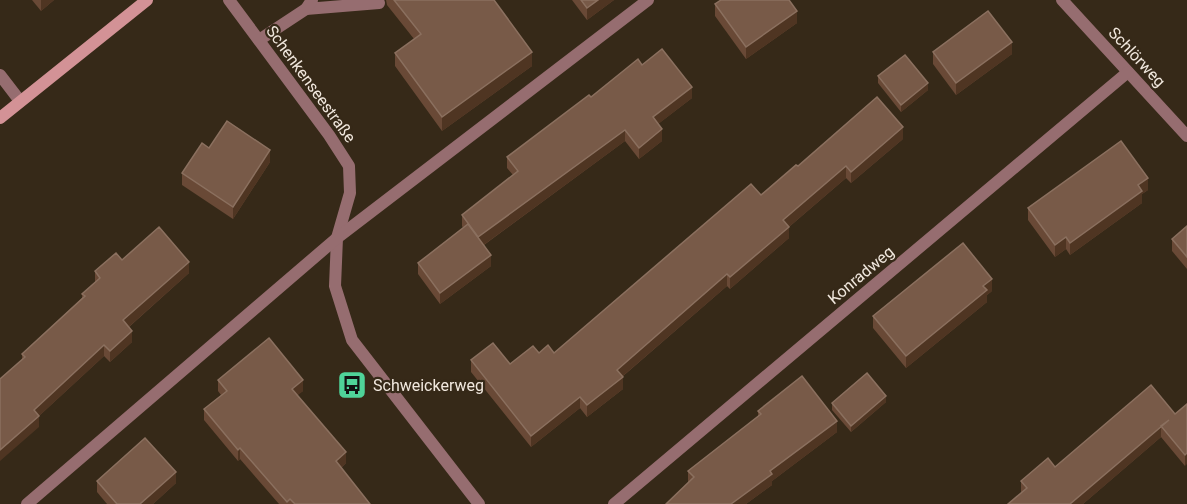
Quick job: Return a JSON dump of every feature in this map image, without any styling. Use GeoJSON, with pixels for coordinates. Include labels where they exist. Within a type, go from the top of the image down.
{"type":"FeatureCollection","features":[{"type":"Feature","properties":{"kind":"main road"},"geometry":{"type":"LineString","coordinates":[[0,118],[147,0]]}},
{"type":"Feature","properties":{"kind":"street","name":"Schenkenseestraße"},"geometry":{"type":"LineString","coordinates":[[229,0],[329,135],[349,166],[350,193],[337,238],[335,286],[352,340],[479,504]]}},
{"type":"Feature","properties":{"kind":"street"},"geometry":{"type":"LineString","coordinates":[[27,504],[337,238],[648,0]]}},
{"type":"Feature","properties":{"kind":"street","name":"Schlörweg"},"geometry":{"type":"LineString","coordinates":[[1066,1],[1187,136]]}},
{"type":"Feature","properties":{"kind":"street"},"geometry":{"type":"LineString","coordinates":[[259,40],[309,5],[379,3]]}},
{"type":"Feature","properties":{"kind":"street","name":"Konradweg"},"geometry":{"type":"LineString","coordinates":[[614,504],[1128,72]]}},
{"type":"Feature","properties":{"kind":"street"},"geometry":{"type":"LineString","coordinates":[[0,75],[20,101]]}},
{"type":"Feature","properties":{"kind":"building"},"geometry":{"type":"Polygon","coordinates":[[[394,0],[494,0],[532,52],[442,117],[395,53],[421,34],[394,0]]]}},
{"type":"Feature","properties":{"kind":"building"},"geometry":{"type":"Polygon","coordinates":[[[581,0],[598,0],[587,8],[581,0]]]}},
{"type":"Feature","properties":{"kind":"building"},"geometry":{"type":"Polygon","coordinates":[[[721,0],[789,0],[797,11],[746,47],[715,4],[721,0]]]}},
{"type":"Feature","properties":{"kind":"building"},"geometry":{"type":"Polygon","coordinates":[[[988,11],[1012,42],[956,83],[933,52],[988,11]]]}},
{"type":"Feature","properties":{"kind":"building"},"geometry":{"type":"Polygon","coordinates":[[[662,49],[692,87],[653,117],[662,129],[639,148],[625,130],[478,237],[462,215],[518,171],[507,157],[589,95],[591,97],[638,59],[642,65],[662,49]]]}},
{"type":"Feature","properties":{"kind":"building"},"geometry":{"type":"Polygon","coordinates":[[[905,55],[928,83],[901,105],[878,76],[905,55]]]}},
{"type":"Feature","properties":{"kind":"building"},"geometry":{"type":"Polygon","coordinates":[[[877,97],[903,127],[851,172],[846,166],[783,220],[789,227],[730,277],[727,274],[617,370],[623,377],[587,405],[580,397],[531,436],[471,360],[493,343],[510,364],[533,346],[539,353],[548,345],[554,353],[751,184],[761,195],[877,97]]]}},
{"type":"Feature","properties":{"kind":"building"},"geometry":{"type":"Polygon","coordinates":[[[227,121],[270,150],[233,207],[182,173],[202,143],[209,148],[227,121]]]}},
{"type":"Feature","properties":{"kind":"building"},"geometry":{"type":"Polygon","coordinates":[[[1121,141],[1148,178],[1138,185],[1142,191],[1070,243],[1066,237],[1055,245],[1028,208],[1121,141]]]}},
{"type":"Feature","properties":{"kind":"building"},"geometry":{"type":"Polygon","coordinates":[[[468,224],[491,255],[440,293],[418,263],[468,224]]]}},
{"type":"Feature","properties":{"kind":"building"},"geometry":{"type":"Polygon","coordinates":[[[1187,226],[1187,257],[1172,239],[1187,226]]]}},
{"type":"Feature","properties":{"kind":"building"},"geometry":{"type":"Polygon","coordinates":[[[159,227],[189,262],[123,320],[132,331],[110,351],[104,345],[34,410],[39,416],[0,450],[0,379],[25,357],[22,354],[85,296],[82,294],[100,278],[95,271],[116,253],[122,260],[159,227]]]}},
{"type":"Feature","properties":{"kind":"building"},"geometry":{"type":"Polygon","coordinates":[[[963,243],[992,279],[983,286],[987,290],[906,356],[873,316],[963,243]]]}},
{"type":"Feature","properties":{"kind":"building"},"geometry":{"type":"Polygon","coordinates":[[[269,338],[303,380],[292,389],[346,452],[336,461],[370,504],[295,504],[290,499],[287,502],[240,448],[238,450],[204,409],[227,391],[218,380],[269,338]]]}},
{"type":"Feature","properties":{"kind":"building"},"geometry":{"type":"Polygon","coordinates":[[[867,373],[886,396],[851,426],[832,403],[867,373]]]}},
{"type":"Feature","properties":{"kind":"building"},"geometry":{"type":"Polygon","coordinates":[[[802,376],[837,421],[770,471],[772,474],[731,504],[666,504],[694,477],[688,471],[761,414],[758,411],[802,376]]]}},
{"type":"Feature","properties":{"kind":"building"},"geometry":{"type":"Polygon","coordinates":[[[1151,385],[1175,414],[1187,404],[1187,453],[1185,455],[1161,426],[1070,504],[1008,504],[1027,488],[1021,481],[1048,458],[1055,467],[1151,385]]]}},
{"type":"Feature","properties":{"kind":"building"},"geometry":{"type":"Polygon","coordinates":[[[145,438],[176,472],[140,504],[117,504],[97,481],[145,438]]]}},
{"type":"Feature","properties":{"kind":"place","name":"Schweickerweg"},"geometry":{"type":"Point","coordinates":[352,385]}}]}
